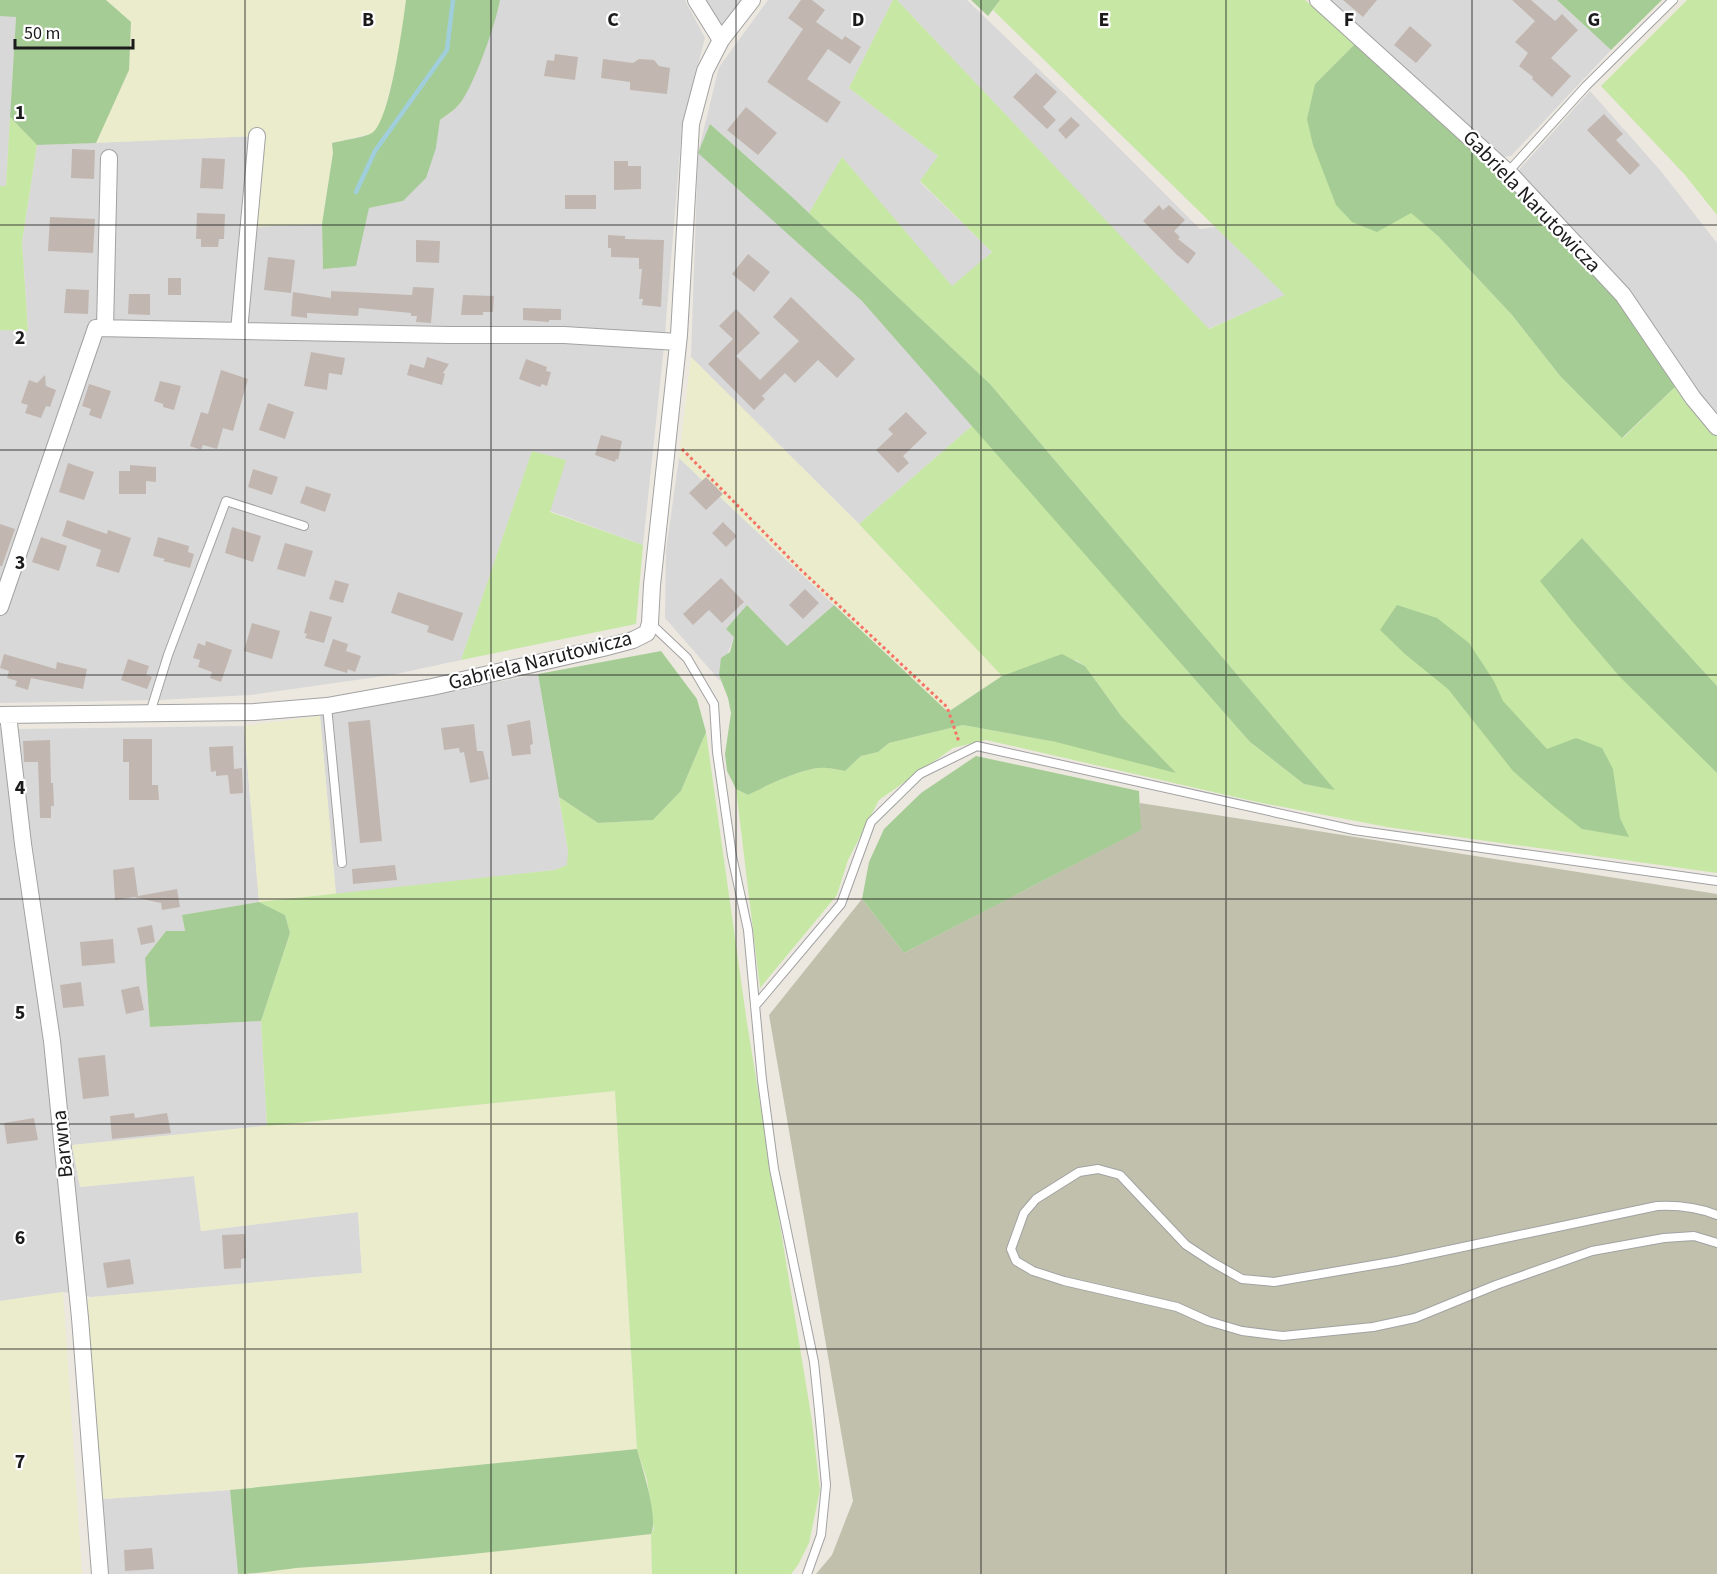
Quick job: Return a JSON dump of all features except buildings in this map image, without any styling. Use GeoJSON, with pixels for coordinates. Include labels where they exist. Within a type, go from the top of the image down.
{"type":"FeatureCollection","features":[{"type":"Feature","properties":{"kind":"street"},"geometry":{"type":"LineString","coordinates":[[696,0],[721,39]]}},
{"type":"Feature","properties":{"kind":"street","name":"Gabriela Narutowicza"},"geometry":{"type":"LineString","coordinates":[[4,715],[254,712],[327,706],[432,687],[603,648],[633,640],[647,633],[650,623],[678,342],[691,124],[705,71],[721,39],[752,0]]}},
{"type":"Feature","properties":{"kind":"street","name":"Gabriela Narutowicza"},"geometry":{"type":"LineString","coordinates":[[1318,0],[1508,172],[1623,295],[1693,398],[1717,427]]}},
{"type":"Feature","properties":{"kind":"street"},"geometry":{"type":"LineString","coordinates":[[239,331],[258,136]]}},
{"type":"Feature","properties":{"kind":"street"},"geometry":{"type":"LineString","coordinates":[[105,328],[109,158]]}},
{"type":"Feature","properties":{"kind":"street"},"geometry":{"type":"LineString","coordinates":[[0,608],[96,328],[564,335],[678,342]]}},
{"type":"Feature","properties":{"kind":"street","name":"Barwna"},"geometry":{"type":"LineString","coordinates":[[4,715],[52,1041],[80,1318],[100,1574]]}},
{"type":"Feature","properties":{"kind":"lane"},"geometry":{"type":"LineString","coordinates":[[1508,172],[1586,86],[1673,0]]}},
{"type":"Feature","properties":{"kind":"lane"},"geometry":{"type":"LineString","coordinates":[[150,713],[168,655],[225,501],[304,526]]}},
{"type":"Feature","properties":{"kind":"lane"},"geometry":{"type":"LineString","coordinates":[[650,623],[687,658],[714,704],[717,752],[732,856],[748,930],[762,1080],[774,1169],[813,1362],[819,1410],[826,1485],[821,1534],[807,1574]]}},
{"type":"Feature","properties":{"kind":"lane"},"geometry":{"type":"LineString","coordinates":[[327,706],[342,863]]}},
{"type":"Feature","properties":{"kind":"lane"},"geometry":{"type":"LineString","coordinates":[[755,1006],[841,904],[872,822],[920,774],[977,746],[1354,830],[1717,881]]}},
{"type":"Feature","properties":{"kind":"lane"},"geometry":{"type":"LineString","coordinates":[[1717,1215],[1705,1210],[1678,1205],[1657,1206],[1397,1261],[1274,1282],[1242,1279],[1212,1262],[1186,1245],[1119,1175],[1098,1169],[1078,1172],[1036,1198],[1024,1213],[1011,1249],[1016,1261],[1033,1271],[1064,1281],[1177,1307],[1208,1321],[1242,1331],[1283,1336],[1373,1327],[1415,1318],[1496,1285],[1593,1251],[1664,1238],[1694,1236],[1717,1243]]}},
{"type":"Feature","properties":{"kind":"path"},"geometry":{"type":"LineString","coordinates":[[668,435],[801,570],[947,707],[963,753]]}},
{"type":"Feature","properties":{"kind":"shaded area"},"geometry":{"type":"Polygon","coordinates":[[[106,0],[406,0],[401,43],[382,122],[373,133],[332,143],[333,153],[322,224],[250,227],[257,136],[96,143],[129,70],[131,22],[106,0]]]}},
{"type":"Feature","properties":{"kind":"shaded area"},"geometry":{"type":"Polygon","coordinates":[[[500,0],[685,0],[705,38],[682,126],[664,346],[643,545],[550,511],[532,452],[461,660],[391,675],[250,695],[158,700],[0,703],[0,330],[28,330],[22,242],[37,145],[257,136],[250,227],[322,224],[323,269],[369,208],[403,201],[436,148],[440,120],[454,110],[498,10],[500,0]]]}},
{"type":"Feature","properties":{"kind":"shaded area"},"geometry":{"type":"Polygon","coordinates":[[[703,0],[742,0],[722,30],[703,0]]]}},
{"type":"Feature","properties":{"kind":"shaded area"},"geometry":{"type":"Polygon","coordinates":[[[768,0],[893,0],[849,88],[938,156],[920,182],[992,252],[952,287],[842,158],[809,213],[710,124],[861,300],[973,425],[859,524],[691,357],[698,153],[719,67],[768,0]]]}},
{"type":"Feature","properties":{"kind":"shaded area"},"geometry":{"type":"Polygon","coordinates":[[[897,0],[967,0],[1200,229],[1216,227],[1286,295],[1208,329],[897,0]]]}},
{"type":"Feature","properties":{"kind":"shaded area"},"geometry":{"type":"Polygon","coordinates":[[[1325,0],[1557,0],[1611,50],[1511,156],[1503,157],[1325,0]]]}},
{"type":"Feature","properties":{"kind":"shaded area"},"geometry":{"type":"Polygon","coordinates":[[[0,16],[16,16],[6,186],[0,186],[0,16]]]}},
{"type":"Feature","properties":{"kind":"shaded area"},"geometry":{"type":"Polygon","coordinates":[[[1590,91],[1660,170],[1717,243],[1717,436],[1676,386],[1614,296],[1507,183],[1590,91]]]}},
{"type":"Feature","properties":{"kind":"shaded area"},"geometry":{"type":"Polygon","coordinates":[[[691,357],[859,524],[1002,676],[948,712],[679,458],[691,357]]]}},
{"type":"Feature","properties":{"kind":"shaded area"},"geometry":{"type":"Polygon","coordinates":[[[679,458],[834,605],[787,646],[747,605],[719,675],[721,682],[665,618],[666,550],[679,458]]]}},
{"type":"Feature","properties":{"kind":"shaded area"},"geometry":{"type":"Polygon","coordinates":[[[538,674],[569,857],[568,865],[555,870],[336,895],[320,716],[538,674]]]}},
{"type":"Feature","properties":{"kind":"shaded area"},"geometry":{"type":"Polygon","coordinates":[[[320,716],[336,895],[259,902],[244,726],[320,716]]]}},
{"type":"Feature","properties":{"kind":"shaded area"},"geometry":{"type":"Polygon","coordinates":[[[244,726],[259,902],[182,915],[185,931],[166,931],[145,959],[150,1027],[261,1021],[267,1126],[72,1145],[80,1187],[194,1176],[201,1231],[358,1212],[362,1273],[92,1297],[63,1292],[0,1301],[0,728],[5,728],[59,1081],[18,729],[244,726]]]}},
{"type":"Feature","properties":{"kind":"shaded area"},"geometry":{"type":"Polygon","coordinates":[[[1140,803],[1717,894],[1717,1574],[816,1574],[832,1555],[853,1501],[769,1015],[862,899],[904,953],[1140,830],[1140,803]]]}},
{"type":"Feature","properties":{"kind":"shaded area"},"geometry":{"type":"Polygon","coordinates":[[[615,1091],[637,1449],[230,1490],[103,1499],[85,1302],[92,1297],[362,1273],[358,1212],[201,1231],[194,1176],[80,1187],[72,1145],[615,1091]]]}},
{"type":"Feature","properties":{"kind":"shaded area"},"geometry":{"type":"Polygon","coordinates":[[[63,1292],[82,1574],[0,1574],[0,1301],[63,1292]]]}},
{"type":"Feature","properties":{"kind":"shaded area"},"geometry":{"type":"Polygon","coordinates":[[[230,1490],[238,1574],[104,1574],[103,1499],[230,1490]]]}},
{"type":"Feature","properties":{"kind":"shaded area"},"geometry":{"type":"Polygon","coordinates":[[[651,1534],[652,1574],[259,1574],[277,1569],[386,1563],[651,1534]]]}},
{"type":"Feature","properties":{"kind":"green space"},"geometry":{"type":"Polygon","coordinates":[[[0,0],[106,0],[131,22],[129,70],[96,143],[37,145],[10,117],[16,17],[0,16],[0,0]]]}},
{"type":"Feature","properties":{"kind":"green space"},"geometry":{"type":"Polygon","coordinates":[[[406,0],[500,0],[484,52],[467,93],[456,107],[440,120],[436,148],[426,178],[403,201],[369,208],[356,266],[323,269],[322,224],[333,153],[332,143],[368,135],[379,125],[395,71],[406,0]]]}},
{"type":"Feature","properties":{"kind":"green space"},"geometry":{"type":"Polygon","coordinates":[[[893,0],[897,0],[1209,329],[1285,295],[993,10],[1000,0],[1305,0],[1357,42],[1315,84],[1411,212],[1438,236],[1512,315],[1561,377],[1623,438],[1676,386],[1717,436],[1717,686],[1582,538],[1699,754],[1717,773],[1717,873],[1387,827],[1257,802],[986,740],[953,748],[879,800],[848,860],[837,895],[760,988],[736,789],[748,795],[786,777],[808,770],[826,768],[845,771],[861,756],[878,752],[889,743],[963,725],[1056,742],[1144,742],[1122,717],[1085,666],[1076,660],[1041,663],[1002,676],[859,524],[973,425],[1250,742],[1304,784],[1334,789],[990,384],[809,213],[842,157],[952,286],[992,252],[920,181],[938,156],[849,88],[893,0]]]}},
{"type":"Feature","properties":{"kind":"green space"},"geometry":{"type":"Polygon","coordinates":[[[971,0],[1000,0],[988,16],[971,0]]]}},
{"type":"Feature","properties":{"kind":"green space"},"geometry":{"type":"Polygon","coordinates":[[[1557,0],[1662,0],[1611,50],[1557,0]]]}},
{"type":"Feature","properties":{"kind":"green space"},"geometry":{"type":"Polygon","coordinates":[[[1687,0],[1717,0],[1717,215],[1685,175],[1601,86],[1687,0]]]}},
{"type":"Feature","properties":{"kind":"green space"},"geometry":{"type":"Polygon","coordinates":[[[1357,42],[1507,183],[1614,296],[1676,386],[1622,438],[1561,377],[1512,315],[1438,236],[1411,213],[1377,232],[1352,222],[1336,205],[1313,145],[1307,119],[1315,84],[1357,42]]]}},
{"type":"Feature","properties":{"kind":"green space"},"geometry":{"type":"Polygon","coordinates":[[[10,117],[37,145],[22,242],[28,331],[0,330],[0,186],[6,186],[10,117]]]}},
{"type":"Feature","properties":{"kind":"green space"},"geometry":{"type":"Polygon","coordinates":[[[710,124],[792,197],[990,384],[1335,790],[1304,784],[1250,742],[861,300],[698,153],[710,124]]]}},
{"type":"Feature","properties":{"kind":"green space"},"geometry":{"type":"Polygon","coordinates":[[[532,451],[566,460],[550,512],[643,545],[636,624],[461,660],[532,451]]]}},
{"type":"Feature","properties":{"kind":"green space"},"geometry":{"type":"Polygon","coordinates":[[[1582,538],[1717,686],[1717,773],[1620,677],[1540,581],[1582,538]]]}},
{"type":"Feature","properties":{"kind":"green space"},"geometry":{"type":"Polygon","coordinates":[[[747,605],[787,646],[834,605],[948,712],[1002,676],[1062,654],[1085,666],[1122,717],[1176,773],[1056,742],[963,725],[889,743],[878,752],[861,756],[845,771],[826,768],[808,770],[786,777],[748,795],[736,789],[727,771],[725,754],[731,713],[719,675],[721,658],[730,652],[734,637],[726,629],[747,605]]]}},
{"type":"Feature","properties":{"kind":"green space"},"geometry":{"type":"Polygon","coordinates":[[[1397,605],[1437,618],[1469,643],[1494,681],[1503,701],[1547,749],[1576,738],[1602,748],[1613,769],[1620,818],[1629,837],[1582,829],[1513,771],[1448,689],[1406,655],[1380,630],[1397,605]]]}},
{"type":"Feature","properties":{"kind":"green space"},"geometry":{"type":"Polygon","coordinates":[[[661,651],[697,699],[706,732],[681,791],[653,820],[598,823],[559,797],[538,674],[661,651]]]}},
{"type":"Feature","properties":{"kind":"green space"},"geometry":{"type":"Polygon","coordinates":[[[706,732],[747,1023],[812,1421],[820,1490],[809,1543],[791,1574],[652,1574],[651,1534],[654,1529],[647,1480],[637,1449],[615,1091],[267,1126],[261,1021],[290,933],[285,915],[259,902],[555,870],[567,865],[568,851],[559,797],[598,823],[653,820],[681,791],[706,732]]]}},
{"type":"Feature","properties":{"kind":"green space"},"geometry":{"type":"Polygon","coordinates":[[[976,756],[1139,791],[1141,830],[904,953],[862,899],[869,862],[884,829],[921,793],[976,756]]]}},
{"type":"Feature","properties":{"kind":"green space"},"geometry":{"type":"Polygon","coordinates":[[[259,902],[285,915],[290,933],[261,1021],[150,1027],[145,958],[166,931],[185,931],[182,915],[259,902]]]}},
{"type":"Feature","properties":{"kind":"green space"},"geometry":{"type":"Polygon","coordinates":[[[637,1449],[653,1517],[651,1534],[523,1549],[238,1574],[230,1490],[637,1449]]]}},
{"type":"Feature","properties":{"kind":"waterway"},"geometry":{"type":"LineString","coordinates":[[356,192],[375,151],[447,50],[453,0]]}}]}
